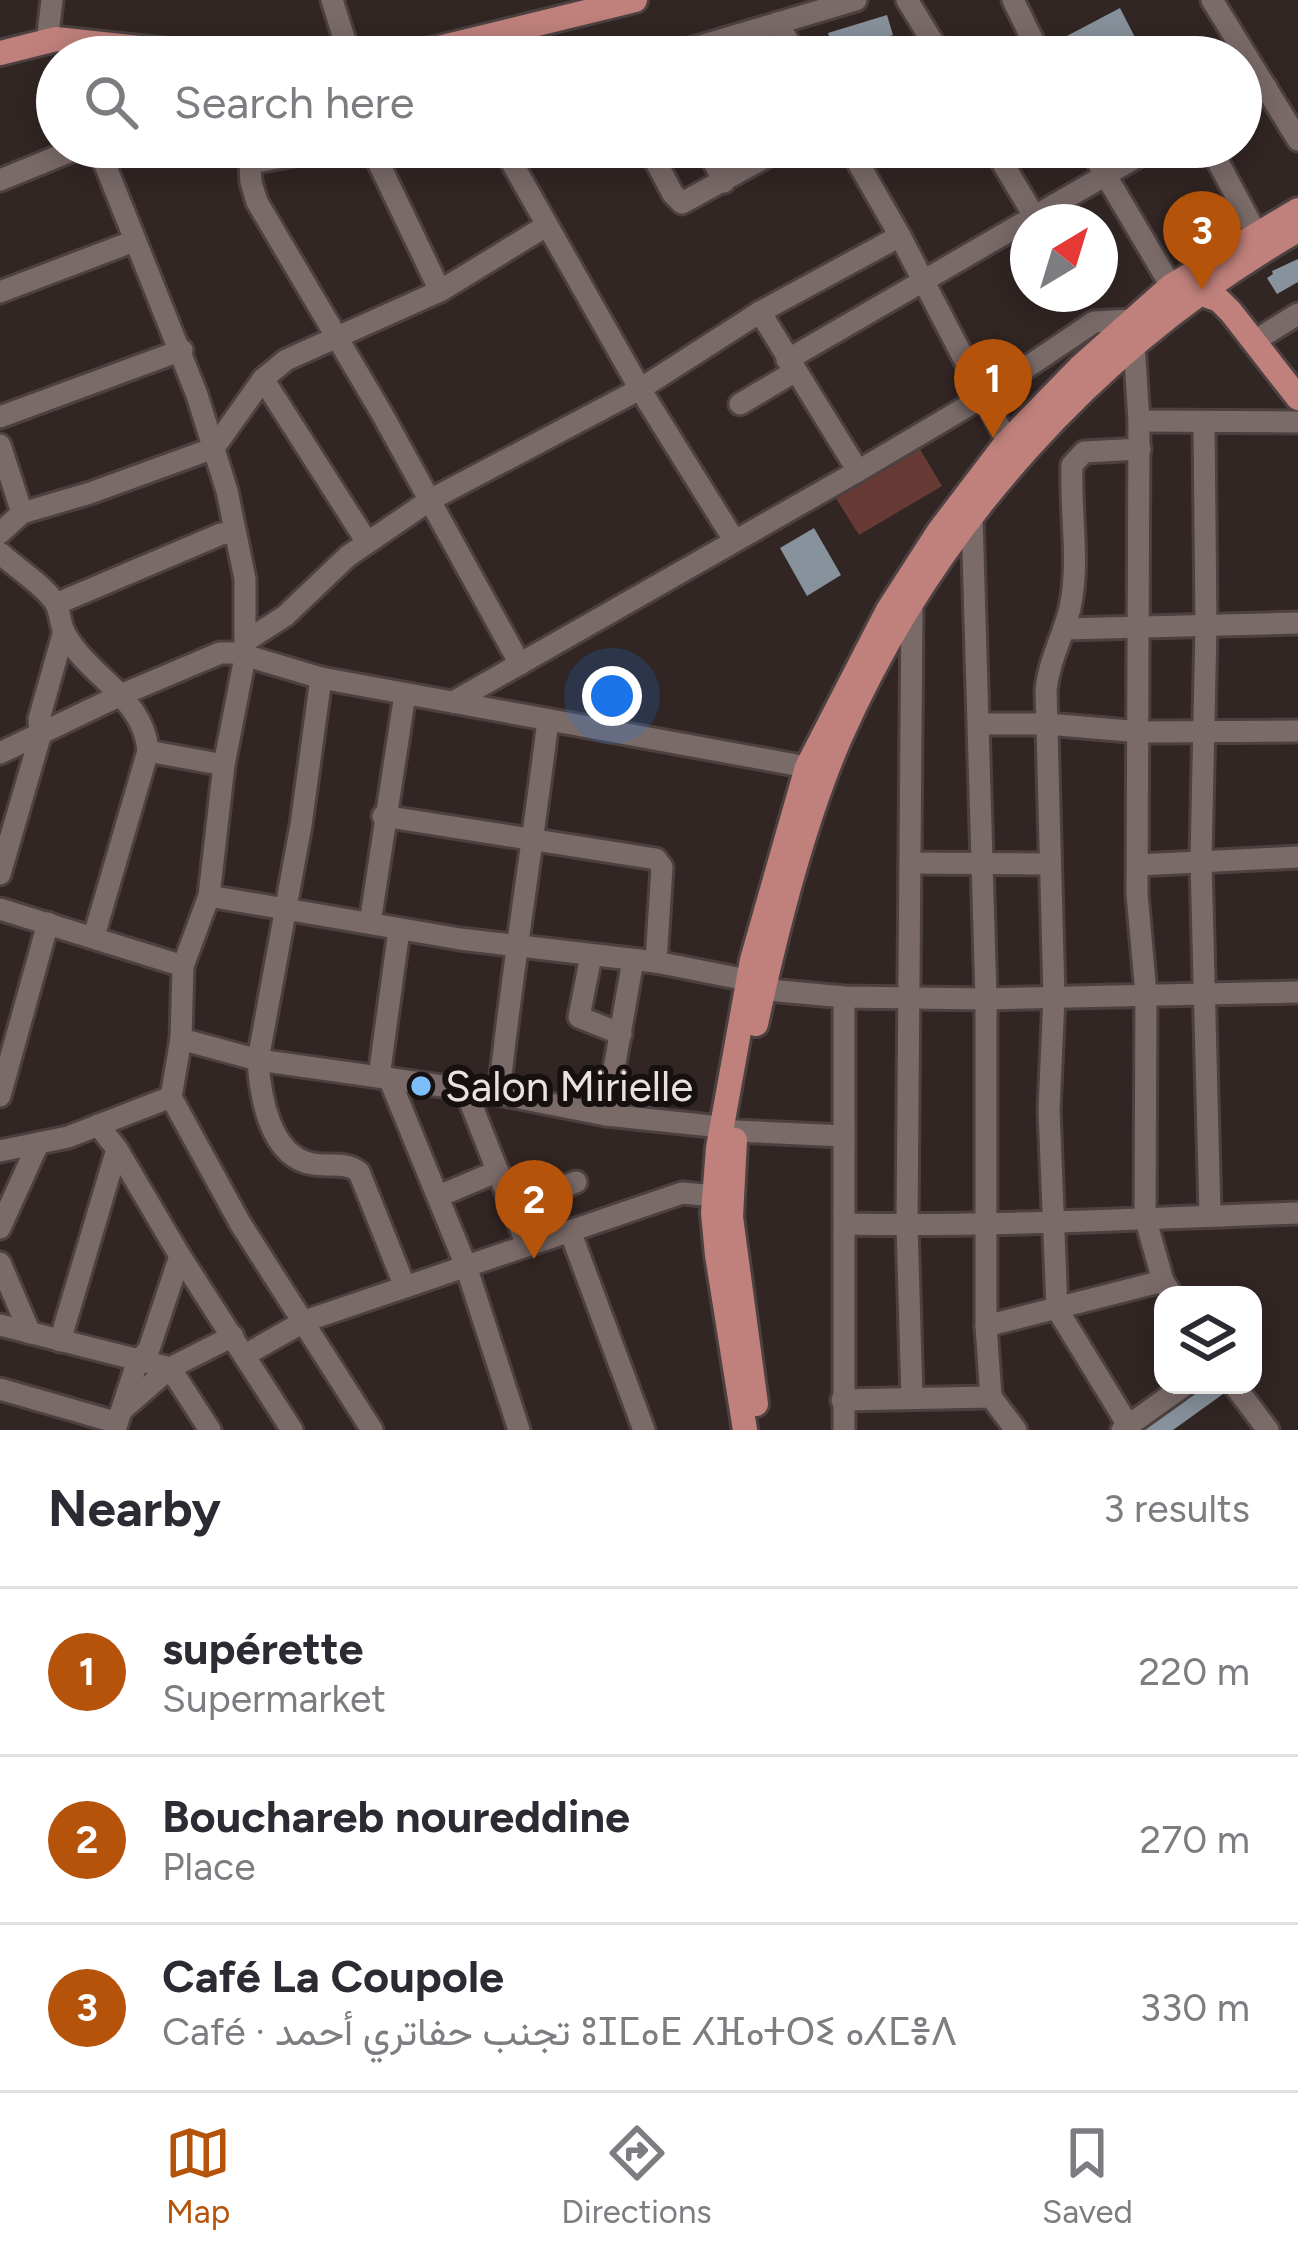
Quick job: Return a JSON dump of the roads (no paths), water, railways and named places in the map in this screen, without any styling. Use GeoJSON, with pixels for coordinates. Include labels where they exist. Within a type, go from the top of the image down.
{"type":"FeatureCollection","features":[{"type":"Feature","properties":{"kind":"main road"},"geometry":{"type":"LineString","coordinates":[[487,36],[634,0]]}},
{"type":"Feature","properties":{"kind":"main road"},"geometry":{"type":"LineString","coordinates":[[0,53],[36,48]]}},
{"type":"Feature","properties":{"kind":"main road"},"geometry":{"type":"LineString","coordinates":[[745,1430],[717,1255],[715,1196],[752,986],[807,767],[888,610],[939,531],[1012,452],[1074,399],[1171,286],[1298,210]]}},
{"type":"Feature","properties":{"kind":"main road"},"geometry":{"type":"LineString","coordinates":[[1132,332],[1203,293],[1298,230]]}},
{"type":"Feature","properties":{"kind":"main road"},"geometry":{"type":"LineString","coordinates":[[1171,286],[1203,293],[1231,311],[1298,398]]}},
{"type":"Feature","properties":{"kind":"main road"},"geometry":{"type":"LineString","coordinates":[[752,986],[780,921],[836,750],[912,605],[1012,452]]}},
{"type":"Feature","properties":{"kind":"main road"},"geometry":{"type":"LineString","coordinates":[[728,1129],[731,1217],[760,1430]]}},
{"type":"Feature","properties":{"kind":"street"},"geometry":{"type":"LineString","coordinates":[[52,0],[54,36]]}},
{"type":"Feature","properties":{"kind":"street"},"geometry":{"type":"LineString","coordinates":[[332,0],[343,36]]}},
{"type":"Feature","properties":{"kind":"street"},"geometry":{"type":"LineString","coordinates":[[734,36],[856,0]]}},
{"type":"Feature","properties":{"kind":"street"},"geometry":{"type":"LineString","coordinates":[[907,0],[930,36]]}},
{"type":"Feature","properties":{"kind":"street"},"geometry":{"type":"LineString","coordinates":[[1013,0],[1031,36]]}},
{"type":"Feature","properties":{"kind":"street"},"geometry":{"type":"LineString","coordinates":[[1212,0],[1234,36]]}},
{"type":"Feature","properties":{"kind":"street"},"geometry":{"type":"LineString","coordinates":[[778,23],[785,36]]}},
{"type":"Feature","properties":{"kind":"street"},"geometry":{"type":"LineString","coordinates":[[1262,81],[1298,140]]}},
{"type":"Feature","properties":{"kind":"street"},"geometry":{"type":"LineString","coordinates":[[1262,89],[1266,87]]}},
{"type":"Feature","properties":{"kind":"street"},"geometry":{"type":"LineString","coordinates":[[0,180],[36,165]]}},
{"type":"Feature","properties":{"kind":"street"},"geometry":{"type":"LineString","coordinates":[[106,168],[182,350],[214,448],[245,579],[246,649],[224,765],[209,896],[183,966],[181,1039],[171,1096],[240,1223],[372,1430]]}},
{"type":"Feature","properties":{"kind":"street"},"geometry":{"type":"LineString","coordinates":[[252,168],[257,202],[520,664]]}},
{"type":"Feature","properties":{"kind":"street"},"geometry":{"type":"LineString","coordinates":[[381,168],[440,291]]}},
{"type":"Feature","properties":{"kind":"street"},"geometry":{"type":"LineString","coordinates":[[514,168],[640,388],[734,540]]}},
{"type":"Feature","properties":{"kind":"street"},"geometry":{"type":"LineString","coordinates":[[661,168],[682,203],[748,168]]}},
{"type":"Feature","properties":{"kind":"street"},"geometry":{"type":"LineString","coordinates":[[717,168],[724,182]]}},
{"type":"Feature","properties":{"kind":"street"},"geometry":{"type":"LineString","coordinates":[[861,168],[1012,452]]}},
{"type":"Feature","properties":{"kind":"street"},"geometry":{"type":"LineString","coordinates":[[1006,168],[1027,204]]}},
{"type":"Feature","properties":{"kind":"street"},"geometry":{"type":"LineString","coordinates":[[1100,168],[1171,286]]}},
{"type":"Feature","properties":{"kind":"street"},"geometry":{"type":"LineString","coordinates":[[1052,204],[1118,168]]}},
{"type":"Feature","properties":{"kind":"street"},"geometry":{"type":"LineString","coordinates":[[1221,168],[1256,233]]}},
{"type":"Feature","properties":{"kind":"street"},"geometry":{"type":"LineString","coordinates":[[0,533],[22,513],[214,448],[263,379],[286,360],[440,291],[546,226]]}},
{"type":"Feature","properties":{"kind":"street"},"geometry":{"type":"LineString","coordinates":[[740,404],[923,279],[1010,228]]}},
{"type":"Feature","properties":{"kind":"street"},"geometry":{"type":"LineString","coordinates":[[246,649],[367,542],[430,500],[640,388],[760,312],[900,236]]}},
{"type":"Feature","properties":{"kind":"street"},"geometry":{"type":"LineString","coordinates":[[0,292],[134,241]]}},
{"type":"Feature","properties":{"kind":"street"},"geometry":{"type":"LineString","coordinates":[[760,312],[858,471]]}},
{"type":"Feature","properties":{"kind":"street"},"geometry":{"type":"LineString","coordinates":[[1253,342],[1298,314]]}},
{"type":"Feature","properties":{"kind":"street"},"geometry":{"type":"LineString","coordinates":[[453,702],[983,397],[1094,322],[1132,332],[1139,421],[1138,942],[1146,994],[1145,1217],[1166,1286]]}},
{"type":"Feature","properties":{"kind":"street"},"geometry":{"type":"LineString","coordinates":[[0,417],[182,350]]}},
{"type":"Feature","properties":{"kind":"street"},"geometry":{"type":"LineString","coordinates":[[263,379],[367,542]]}},
{"type":"Feature","properties":{"kind":"street"},"geometry":{"type":"LineString","coordinates":[[1139,421],[1298,422]]}},
{"type":"Feature","properties":{"kind":"street"},"geometry":{"type":"LineString","coordinates":[[1204,422],[1201,860],[1210,1216]]}},
{"type":"Feature","properties":{"kind":"street"},"geometry":{"type":"LineString","coordinates":[[0,445],[22,513]]}},
{"type":"Feature","properties":{"kind":"street"},"geometry":{"type":"LineString","coordinates":[[1139,449],[1084,452],[1072,465],[1074,579],[1064,628],[1048,671],[1054,997],[1049,1110],[1052,1225],[1057,1309],[1125,1428],[1172,1394]]}},
{"type":"Feature","properties":{"kind":"street"},"geometry":{"type":"LineString","coordinates":[[972,517],[986,999],[986,1326],[991,1397],[1016,1430]]}},
{"type":"Feature","properties":{"kind":"street"},"geometry":{"type":"LineString","coordinates":[[56,604],[235,532]]}},
{"type":"Feature","properties":{"kind":"street"},"geometry":{"type":"LineString","coordinates":[[0,553],[56,604],[64,631],[107,687],[123,694],[147,735],[148,751],[94,936]]}},
{"type":"Feature","properties":{"kind":"street"},"geometry":{"type":"LineString","coordinates":[[912,605],[907,1225],[912,1398]]}},
{"type":"Feature","properties":{"kind":"street"},"geometry":{"type":"LineString","coordinates":[[1064,628],[1298,623]]}},
{"type":"Feature","properties":{"kind":"street"},"geometry":{"type":"LineString","coordinates":[[0,874],[40,737],[39,719],[64,631]]}},
{"type":"Feature","properties":{"kind":"street"},"geometry":{"type":"LineString","coordinates":[[0,753],[220,652],[246,649],[321,678],[807,767]]}},
{"type":"Feature","properties":{"kind":"street"},"geometry":{"type":"LineString","coordinates":[[321,678],[258,1060],[260,1094],[273,1130],[303,1161],[350,1165],[359,1172],[405,1287]]}},
{"type":"Feature","properties":{"kind":"street"},"geometry":{"type":"LineString","coordinates":[[370,923],[405,694]]}},
{"type":"Feature","properties":{"kind":"street"},"geometry":{"type":"LineString","coordinates":[[499,1094],[548,720]]}},
{"type":"Feature","properties":{"kind":"street"},"geometry":{"type":"LineString","coordinates":[[979,724],[1298,733],[1298,722]]}},
{"type":"Feature","properties":{"kind":"street"},"geometry":{"type":"LineString","coordinates":[[148,751],[224,765]]}},
{"type":"Feature","properties":{"kind":"street"},"geometry":{"type":"LineString","coordinates":[[383,816],[660,862],[656,962]]}},
{"type":"Feature","properties":{"kind":"street"},"geometry":{"type":"LineString","coordinates":[[1139,865],[1298,856]]}},
{"type":"Feature","properties":{"kind":"street"},"geometry":{"type":"LineString","coordinates":[[911,862],[1049,864]]}},
{"type":"Feature","properties":{"kind":"street"},"geometry":{"type":"LineString","coordinates":[[209,896],[398,930],[656,962],[752,986],[844,997],[1298,992]]}},
{"type":"Feature","properties":{"kind":"street"},"geometry":{"type":"LineString","coordinates":[[0,909],[183,966]]}},
{"type":"Feature","properties":{"kind":"street"},"geometry":{"type":"LineString","coordinates":[[0,1096],[48,923]]}},
{"type":"Feature","properties":{"kind":"street"},"geometry":{"type":"LineString","coordinates":[[398,930],[384,1078],[466,1266],[519,1430]]}},
{"type":"Feature","properties":{"kind":"street"},"geometry":{"type":"LineString","coordinates":[[591,956],[579,1017],[621,1034]]}},
{"type":"Feature","properties":{"kind":"street"},"geometry":{"type":"LineString","coordinates":[[606,1115],[633,960]]}},
{"type":"Feature","properties":{"kind":"street"},"geometry":{"type":"LineString","coordinates":[[844,997],[844,1430]]}},
{"type":"Feature","properties":{"kind":"street"},"geometry":{"type":"LineString","coordinates":[[181,1039],[258,1060],[499,1094],[606,1115],[844,1136]]}},
{"type":"Feature","properties":{"kind":"street"},"geometry":{"type":"LineString","coordinates":[[465,1089],[527,1246]]}},
{"type":"Feature","properties":{"kind":"street"},"geometry":{"type":"LineString","coordinates":[[0,1151],[98,1125],[171,1096]]}},
{"type":"Feature","properties":{"kind":"street"},"geometry":{"type":"LineString","coordinates":[[98,1125],[292,1430]]}},
{"type":"Feature","properties":{"kind":"street"},"geometry":{"type":"LineString","coordinates":[[0,1228],[38,1144]]}},
{"type":"Feature","properties":{"kind":"street"},"geometry":{"type":"LineString","coordinates":[[60,1341],[117,1149]]}},
{"type":"Feature","properties":{"kind":"street"},"geometry":{"type":"LineString","coordinates":[[439,1196],[498,1171]]}},
{"type":"Feature","properties":{"kind":"street"},"geometry":{"type":"LineString","coordinates":[[513,1208],[576,1182]]}},
{"type":"Feature","properties":{"kind":"street"},"geometry":{"type":"LineString","coordinates":[[117,1420],[170,1368],[682,1192],[715,1196]]}},
{"type":"Feature","properties":{"kind":"street"},"geometry":{"type":"LineString","coordinates":[[844,1224],[1052,1225],[1298,1213]]}},
{"type":"Feature","properties":{"kind":"street"},"geometry":{"type":"LineString","coordinates":[[570,1231],[644,1430]]}},
{"type":"Feature","properties":{"kind":"street"},"geometry":{"type":"LineString","coordinates":[[117,1420],[137,1363],[149,1349],[180,1256]]}},
{"type":"Feature","properties":{"kind":"street"},"geometry":{"type":"LineString","coordinates":[[0,1263],[30,1333]]}},
{"type":"Feature","properties":{"kind":"street"},"geometry":{"type":"LineString","coordinates":[[986,1326],[1154,1290]]}},
{"type":"Feature","properties":{"kind":"street"},"geometry":{"type":"LineString","coordinates":[[0,1325],[170,1368],[210,1430]]}},
{"type":"Feature","properties":{"kind":"street"},"geometry":{"type":"LineString","coordinates":[[0,1389],[117,1420]]}},
{"type":"Feature","properties":{"kind":"street"},"geometry":{"type":"LineString","coordinates":[[1241,1394],[1268,1430]]}},
{"type":"Feature","properties":{"kind":"street"},"geometry":{"type":"LineString","coordinates":[[842,1400],[991,1397]]}},
{"type":"Feature","properties":{"kind":"place","name":"Café La Coupole"},"geometry":{"type":"Point","coordinates":[1202,290]}},
{"type":"Feature","properties":{"kind":"place","name":"supérette"},"geometry":{"type":"Point","coordinates":[993,438]}},
{"type":"Feature","properties":{"kind":"place","name":"Salon Mirielle"},"geometry":{"type":"Point","coordinates":[421,1086]}},
{"type":"Feature","properties":{"kind":"place","name":"Bouchareb noureddine"},"geometry":{"type":"Point","coordinates":[534,1259]}}]}
